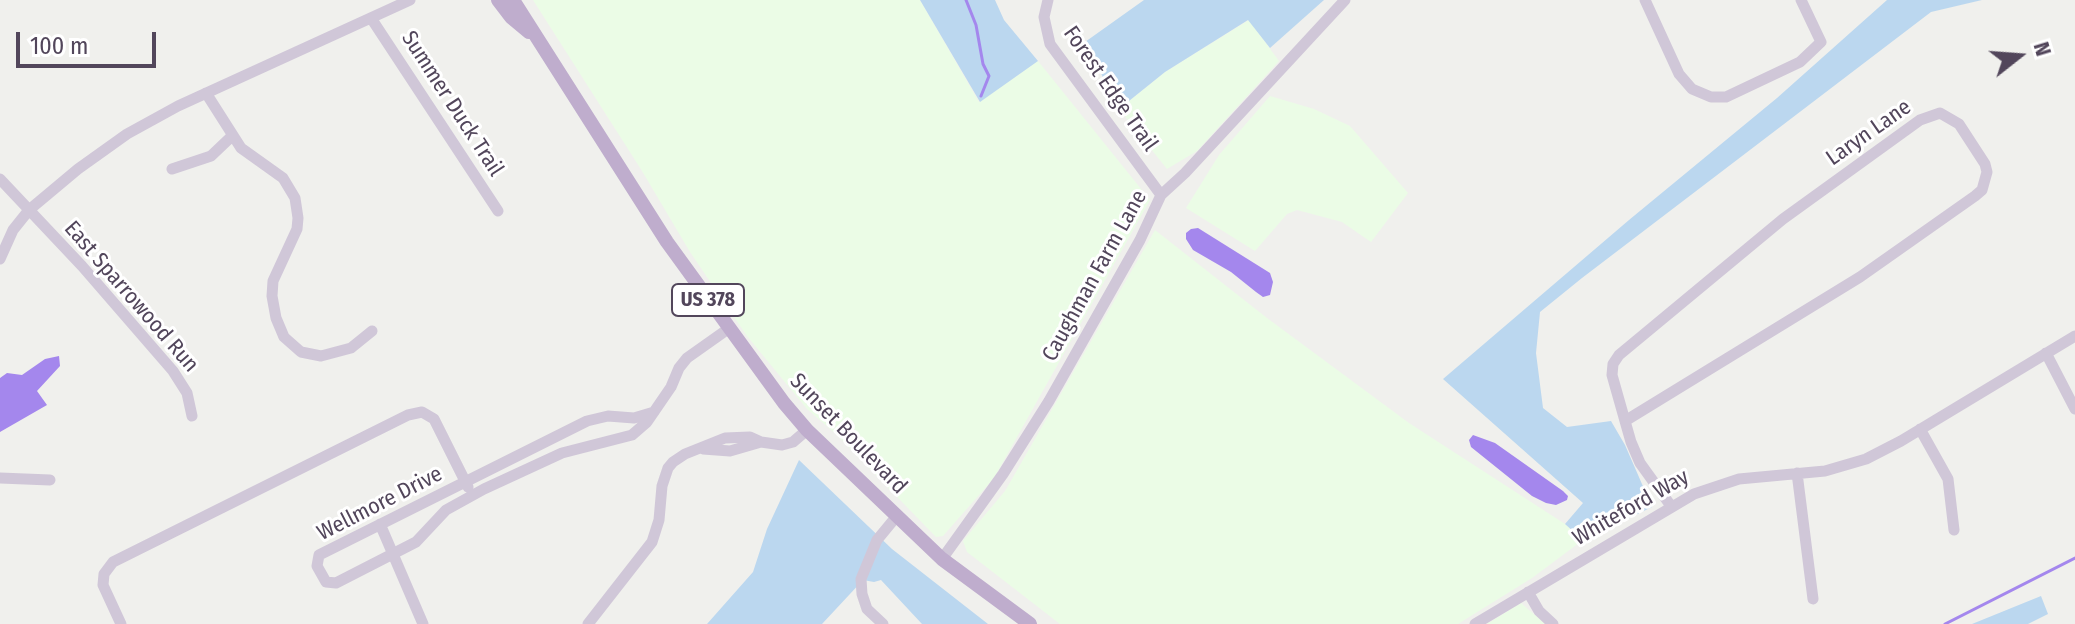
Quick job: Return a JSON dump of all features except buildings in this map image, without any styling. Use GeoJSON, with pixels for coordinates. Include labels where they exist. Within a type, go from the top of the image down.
{"type":"FeatureCollection","features":[{"type":"Feature","properties":{"kind":"main road"},"geometry":{"type":"LineString","coordinates":[[498,0],[511,17],[533,32]]}},
{"type":"Feature","properties":{"kind":"main road","name":"Sunset Boulevard"},"geometry":{"type":"LineString","coordinates":[[513,0],[667,242],[728,329],[807,430],[942,559],[1030,624]]}},
{"type":"Feature","properties":{"kind":"main road"},"geometry":{"type":"LineString","coordinates":[[519,0],[533,32]]}},
{"type":"Feature","properties":{"kind":"street"},"geometry":{"type":"LineString","coordinates":[[0,259],[13,230],[29,210],[127,134],[206,93],[410,0]]}},
{"type":"Feature","properties":{"kind":"street","name":"Forest Edge Trail"},"geometry":{"type":"LineString","coordinates":[[1048,0],[1044,17],[1050,44],[1161,195]]}},
{"type":"Feature","properties":{"kind":"street","name":"Caughman Farm Lane"},"geometry":{"type":"LineString","coordinates":[[942,559],[998,482],[1049,401],[1140,240],[1161,195],[1345,0]]}},
{"type":"Feature","properties":{"kind":"street"},"geometry":{"type":"LineString","coordinates":[[1645,0],[1679,74],[1692,89],[1711,97],[1726,97],[1800,62],[1821,42],[1801,0]]}},
{"type":"Feature","properties":{"kind":"street","name":"Summer Duck Trail"},"geometry":{"type":"LineString","coordinates":[[371,18],[498,211]]}},
{"type":"Feature","properties":{"kind":"street"},"geometry":{"type":"LineString","coordinates":[[206,93],[232,136],[247,154],[283,178],[295,198],[297,229],[273,281],[276,318],[284,337],[301,352],[321,356],[351,348],[372,331]]}},
{"type":"Feature","properties":{"kind":"street","name":"Laryn Lane"},"geometry":{"type":"LineString","coordinates":[[1625,421],[1860,277],[1982,190],[1987,172],[1985,164],[1959,124],[1940,113],[1920,120],[1783,219],[1627,347],[1613,367],[1625,421],[1640,463],[1671,506]]}},
{"type":"Feature","properties":{"kind":"street"},"geometry":{"type":"LineString","coordinates":[[172,169],[211,156],[232,136]]}},
{"type":"Feature","properties":{"kind":"street","name":"East Sparrowood Run"},"geometry":{"type":"LineString","coordinates":[[0,179],[173,371],[187,393],[192,416]]}},
{"type":"Feature","properties":{"kind":"street","name":"Wellmore Drive"},"geometry":{"type":"LineString","coordinates":[[654,412],[634,418],[608,416],[587,421],[319,555],[317,566],[326,582],[336,583],[416,542],[446,510],[472,495],[562,453],[632,435],[654,412],[687,358],[728,329]]}},
{"type":"Feature","properties":{"kind":"street","name":"Whiteford Way"},"geometry":{"type":"LineString","coordinates":[[1475,624],[1694,494],[1728,481],[1850,465],[1884,451],[2075,336]]}},
{"type":"Feature","properties":{"kind":"street"},"geometry":{"type":"LineString","coordinates":[[2046,353],[2075,409]]}},
{"type":"Feature","properties":{"kind":"street"},"geometry":{"type":"LineString","coordinates":[[121,624],[103,585],[104,574],[113,562],[408,415],[422,412],[434,419],[472,495]]}},
{"type":"Feature","properties":{"kind":"street"},"geometry":{"type":"LineString","coordinates":[[1920,429],[1948,479],[1954,530]]}},
{"type":"Feature","properties":{"kind":"street"},"geometry":{"type":"LineString","coordinates":[[588,624],[652,542],[668,468],[685,454],[732,437],[750,437],[782,445],[793,442],[807,430]]}},
{"type":"Feature","properties":{"kind":"street"},"geometry":{"type":"LineString","coordinates":[[1797,473],[1813,599]]}},
{"type":"Feature","properties":{"kind":"street"},"geometry":{"type":"LineString","coordinates":[[0,478],[50,480]]}},
{"type":"Feature","properties":{"kind":"street"},"geometry":{"type":"LineString","coordinates":[[883,624],[865,605],[861,579],[877,540],[896,517]]}},
{"type":"Feature","properties":{"kind":"street"},"geometry":{"type":"LineString","coordinates":[[380,524],[423,624]]}},
{"type":"Feature","properties":{"kind":"street"},"geometry":{"type":"LineString","coordinates":[[1528,592],[1539,611],[1553,624]]}},
{"type":"Feature","properties":{"kind":"shaded area"},"geometry":{"type":"Polygon","coordinates":[[[533,0],[920,0],[979,102],[1038,61],[1150,200],[994,478],[943,536],[936,537],[837,435],[807,409],[747,336],[690,252],[533,0]]]}},
{"type":"Feature","properties":{"kind":"shaded area"},"geometry":{"type":"Polygon","coordinates":[[[920,0],[995,0],[1004,20],[1038,61],[980,102],[920,0]]]}},
{"type":"Feature","properties":{"kind":"shaded area"},"geometry":{"type":"Polygon","coordinates":[[[1144,0],[1324,0],[1270,48],[1248,20],[1165,72],[1119,109],[1085,42],[1144,0]]]}},
{"type":"Feature","properties":{"kind":"shaded area"},"geometry":{"type":"Polygon","coordinates":[[[1887,0],[1982,0],[1931,12],[1540,312],[1536,353],[1543,408],[1567,427],[1611,421],[1652,507],[1583,540],[1565,524],[1583,503],[1443,379],[1777,98],[1887,0]]]}},
{"type":"Feature","properties":{"kind":"shaded area"},"geometry":{"type":"Polygon","coordinates":[[[1249,20],[1279,61],[1197,151],[1167,169],[1119,109],[1165,72],[1249,20]]]}},
{"type":"Feature","properties":{"kind":"shaded area"},"geometry":{"type":"Polygon","coordinates":[[[1270,96],[1314,109],[1350,126],[1408,193],[1371,242],[1342,222],[1297,210],[1287,214],[1255,251],[1186,208],[1219,155],[1270,96]]]}},
{"type":"Feature","properties":{"kind":"shaded area"},"geometry":{"type":"Polygon","coordinates":[[[1198,228],[1270,273],[1273,282],[1270,295],[1263,297],[1231,272],[1193,250],[1186,233],[1198,228]]]}},
{"type":"Feature","properties":{"kind":"shaded area"},"geometry":{"type":"Polygon","coordinates":[[[1155,230],[1409,423],[1565,524],[1583,540],[1532,578],[1458,624],[1060,624],[967,552],[963,541],[1005,491],[1155,230]]]}},
{"type":"Feature","properties":{"kind":"shaded area"},"geometry":{"type":"Polygon","coordinates":[[[59,356],[60,366],[37,391],[47,405],[0,432],[0,378],[7,373],[22,375],[45,359],[59,356]]]}},
{"type":"Feature","properties":{"kind":"shaded area"},"geometry":{"type":"Polygon","coordinates":[[[1473,435],[1495,443],[1563,491],[1568,496],[1567,500],[1556,505],[1532,496],[1471,447],[1469,440],[1473,435]]]}},
{"type":"Feature","properties":{"kind":"shaded area"},"geometry":{"type":"Polygon","coordinates":[[[799,460],[892,549],[988,624],[922,624],[881,580],[863,580],[822,624],[707,624],[753,572],[767,529],[799,460]]]}},
{"type":"Feature","properties":{"kind":"shaded area"},"geometry":{"type":"Polygon","coordinates":[[[2041,596],[2048,614],[2028,624],[1972,624],[2041,596]]]}},
{"type":"Feature","properties":{"kind":"shaded area"},"geometry":{"type":"Polygon","coordinates":[[[1521,603],[1545,624],[1487,624],[1521,603]]]}},
{"type":"Feature","properties":{"kind":"waterway"},"geometry":{"type":"LineString","coordinates":[[966,0],[989,76],[981,96]]}},
{"type":"Feature","properties":{"kind":"waterway"},"geometry":{"type":"LineString","coordinates":[[1945,624],[2075,558]]}}]}
